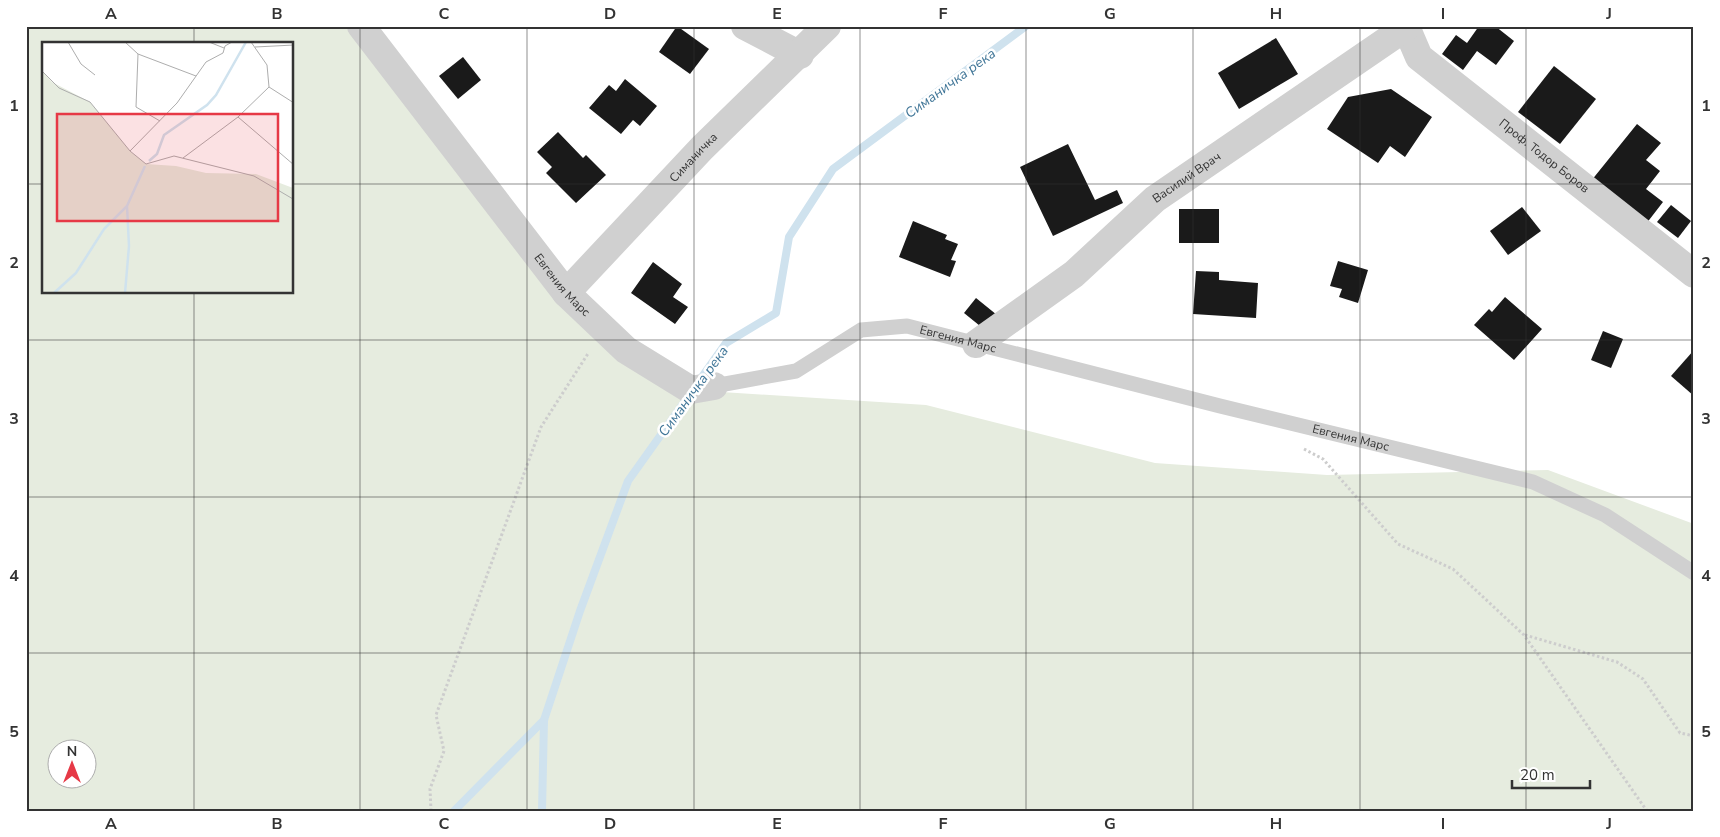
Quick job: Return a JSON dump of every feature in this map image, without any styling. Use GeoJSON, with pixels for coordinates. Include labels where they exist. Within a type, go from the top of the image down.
{"type":"FeatureCollection","features":[{"type":"Feature","properties":{"kind":"street","name":"Евгения Марс"},"geometry":{"type":"LineString","coordinates":[[361,26],[566,293],[626,350],[703,388]]}},
{"type":"Feature","properties":{"kind":"street"},"geometry":{"type":"LineString","coordinates":[[744,26],[800,55]]}},
{"type":"Feature","properties":{"kind":"street","name":"Симаничка"},"geometry":{"type":"LineString","coordinates":[[566,293],[702,148],[828,26]]}},
{"type":"Feature","properties":{"kind":"street","name":"Проф. Тодор Боров"},"geometry":{"type":"LineString","coordinates":[[1408,28],[1419,57],[1694,274]]}},
{"type":"Feature","properties":{"kind":"street","name":"Василий Врач"},"geometry":{"type":"LineString","coordinates":[[976,344],[1074,274],[1155,200],[1408,28]]}},
{"type":"Feature","properties":{"kind":"lane","name":"Евгения Марс"},"geometry":{"type":"LineString","coordinates":[[703,388],[796,371],[861,330],[907,326],[1533,482],[1605,515],[1694,573]]}},
{"type":"Feature","properties":{"kind":"path"},"geometry":{"type":"LineString","coordinates":[[430,811],[430,789],[444,751],[436,715],[446,687],[541,427],[604,329]]}},
{"type":"Feature","properties":{"kind":"path"},"geometry":{"type":"LineString","coordinates":[[1297,446],[1323,459],[1398,544],[1453,569],[1524,635],[1647,811]]}},
{"type":"Feature","properties":{"kind":"path"},"geometry":{"type":"LineString","coordinates":[[1524,635],[1617,662],[1643,679],[1680,733],[1694,736]]}},
{"type":"Feature","properties":{"kind":"shaded area"},"geometry":{"type":"Polygon","coordinates":[[[26,26],[361,26],[566,293],[691,390],[926,405],[1155,463],[1327,475],[1548,470],[1694,524],[1694,811],[26,811],[26,26]]]}},
{"type":"Feature","properties":{"kind":"building"},"geometry":{"type":"Polygon","coordinates":[[[677,26],[709,49],[690,74],[659,52],[677,26]]]}},
{"type":"Feature","properties":{"kind":"building"},"geometry":{"type":"Polygon","coordinates":[[[1479,26],[1495,26],[1514,41],[1496,65],[1477,51],[1463,70],[1442,54],[1456,35],[1467,43],[1479,26]]]}},
{"type":"Feature","properties":{"kind":"building"},"geometry":{"type":"Polygon","coordinates":[[[1276,38],[1298,74],[1239,109],[1218,73],[1276,38]]]}},
{"type":"Feature","properties":{"kind":"building"},"geometry":{"type":"Polygon","coordinates":[[[463,57],[481,80],[458,99],[439,76],[463,57]]]}},
{"type":"Feature","properties":{"kind":"building"},"geometry":{"type":"Polygon","coordinates":[[[1554,66],[1596,99],[1560,144],[1518,112],[1554,66]]]}},
{"type":"Feature","properties":{"kind":"building"},"geometry":{"type":"Polygon","coordinates":[[[625,79],[657,106],[640,126],[633,120],[621,134],[589,108],[609,85],[616,91],[625,79]]]}},
{"type":"Feature","properties":{"kind":"building"},"geometry":{"type":"Polygon","coordinates":[[[1391,89],[1432,117],[1405,157],[1390,146],[1378,163],[1327,129],[1348,97],[1391,89]]]}},
{"type":"Feature","properties":{"kind":"building"},"geometry":{"type":"Polygon","coordinates":[[[1637,124],[1661,143],[1646,160],[1660,171],[1646,189],[1663,202],[1646,224],[1591,181],[1637,124]]]}},
{"type":"Feature","properties":{"kind":"building"},"geometry":{"type":"Polygon","coordinates":[[[558,132],[583,158],[586,155],[606,175],[576,203],[546,173],[552,167],[537,152],[558,132]]]}},
{"type":"Feature","properties":{"kind":"building"},"geometry":{"type":"Polygon","coordinates":[[[1068,144],[1095,200],[1117,190],[1123,203],[1053,236],[1020,167],[1068,144]]]}},
{"type":"Feature","properties":{"kind":"building"},"geometry":{"type":"Polygon","coordinates":[[[1671,205],[1691,221],[1678,238],[1657,222],[1671,205]]]}},
{"type":"Feature","properties":{"kind":"building"},"geometry":{"type":"Polygon","coordinates":[[[1522,207],[1541,231],[1508,255],[1490,231],[1522,207]]]}},
{"type":"Feature","properties":{"kind":"building"},"geometry":{"type":"Polygon","coordinates":[[[1179,209],[1219,209],[1219,243],[1179,243],[1179,209]]]}},
{"type":"Feature","properties":{"kind":"building"},"geometry":{"type":"Polygon","coordinates":[[[913,221],[947,235],[945,239],[958,244],[951,260],[956,261],[950,277],[899,257],[913,221]]]}},
{"type":"Feature","properties":{"kind":"building"},"geometry":{"type":"Polygon","coordinates":[[[1338,261],[1368,270],[1358,303],[1339,297],[1342,289],[1330,286],[1338,261]]]}},
{"type":"Feature","properties":{"kind":"building"},"geometry":{"type":"Polygon","coordinates":[[[653,262],[682,284],[673,297],[688,307],[675,324],[631,293],[653,262]]]}},
{"type":"Feature","properties":{"kind":"building"},"geometry":{"type":"Polygon","coordinates":[[[1196,271],[1219,272],[1219,280],[1258,283],[1256,318],[1193,314],[1196,271]]]}},
{"type":"Feature","properties":{"kind":"building"},"geometry":{"type":"Polygon","coordinates":[[[1505,297],[1542,329],[1514,360],[1474,325],[1489,309],[1492,312],[1505,297]]]}},
{"type":"Feature","properties":{"kind":"building"},"geometry":{"type":"Polygon","coordinates":[[[976,298],[997,315],[985,330],[964,313],[976,298]]]}},
{"type":"Feature","properties":{"kind":"building"},"geometry":{"type":"Polygon","coordinates":[[[1603,331],[1623,339],[1611,368],[1591,360],[1603,331]]]}},
{"type":"Feature","properties":{"kind":"building"},"geometry":{"type":"Polygon","coordinates":[[[1694,350],[1694,396],[1671,376],[1694,350]]]}},
{"type":"Feature","properties":{"kind":"waterway","name":"Симаничка река"},"geometry":{"type":"LineString","coordinates":[[699,381],[726,343],[776,313],[789,237],[833,169],[1026,26]]}},
{"type":"Feature","properties":{"kind":"waterway","name":"Симаничка река"},"geometry":{"type":"LineString","coordinates":[[542,811],[544,720],[580,611],[628,481],[690,394]]}},
{"type":"Feature","properties":{"kind":"waterway"},"geometry":{"type":"LineString","coordinates":[[454,811],[544,720]]}}]}
